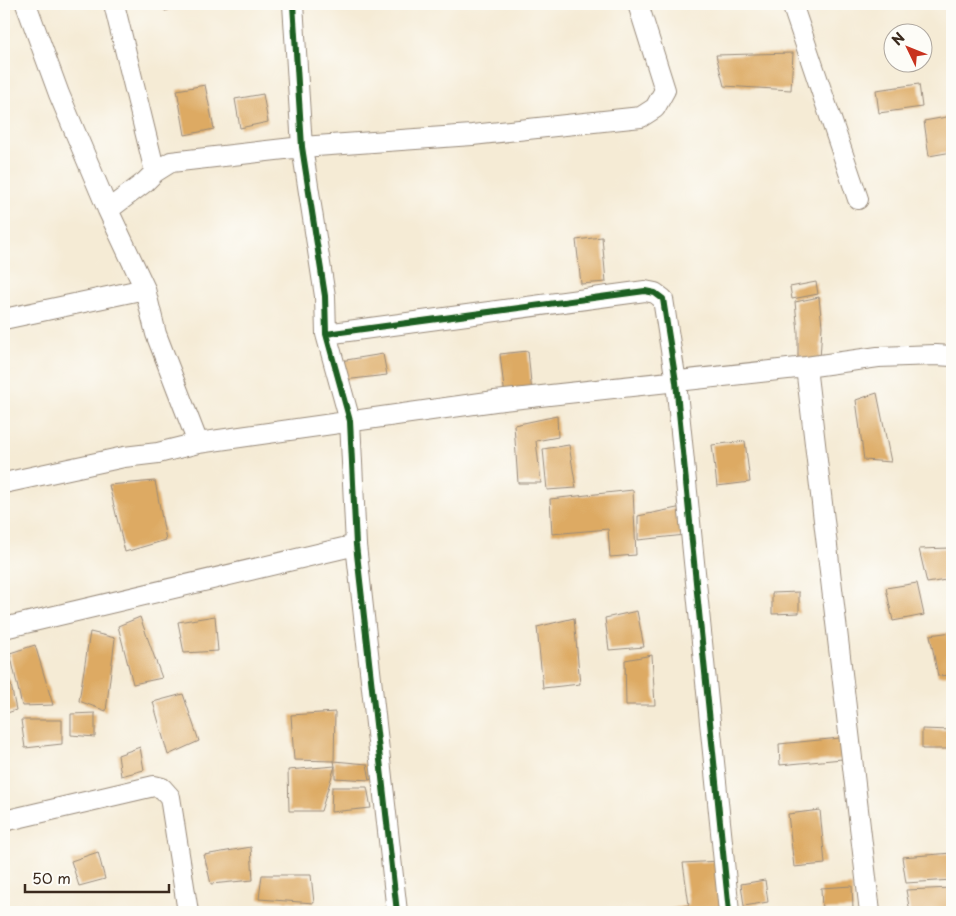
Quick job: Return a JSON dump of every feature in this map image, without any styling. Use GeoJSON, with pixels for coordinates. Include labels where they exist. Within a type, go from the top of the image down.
{"type":"FeatureCollection","features":[{"type":"Feature","properties":{"kind":"street"},"geometry":{"type":"LineString","coordinates":[[26,4],[58,94],[108,210],[145,289],[156,334],[198,443]]}},
{"type":"Feature","properties":{"kind":"street"},"geometry":{"type":"LineString","coordinates":[[114,4],[155,172]]}},
{"type":"Feature","properties":{"kind":"street"},"geometry":{"type":"LineString","coordinates":[[293,4],[302,148],[325,296],[326,334],[350,421],[356,544],[397,912]]}},
{"type":"Feature","properties":{"kind":"street"},"geometry":{"type":"LineString","coordinates":[[108,210],[146,182],[155,172],[171,162],[302,148],[472,135],[641,117],[655,108],[665,90],[638,4]]}},
{"type":"Feature","properties":{"kind":"street"},"geometry":{"type":"LineString","coordinates":[[792,4],[858,199]]}},
{"type":"Feature","properties":{"kind":"street"},"geometry":{"type":"LineString","coordinates":[[5,316],[145,289]]}},
{"type":"Feature","properties":{"kind":"street"},"geometry":{"type":"LineString","coordinates":[[326,334],[645,291],[655,293],[663,299],[676,382],[730,912]]}},
{"type":"Feature","properties":{"kind":"street"},"geometry":{"type":"LineString","coordinates":[[4,484],[124,457],[198,443],[350,421],[878,357],[952,356]]}},
{"type":"Feature","properties":{"kind":"street"},"geometry":{"type":"LineString","coordinates":[[806,367],[870,912]]}},
{"type":"Feature","properties":{"kind":"street"},"geometry":{"type":"LineString","coordinates":[[4,628],[356,544]]}},
{"type":"Feature","properties":{"kind":"street"},"geometry":{"type":"LineString","coordinates":[[4,821],[154,786],[162,788],[170,797],[188,912]]}},
{"type":"Feature","properties":{"kind":"building"},"geometry":{"type":"Polygon","coordinates":[[[163,4],[186,4],[165,11],[163,4]]]}},
{"type":"Feature","properties":{"kind":"building"},"geometry":{"type":"Polygon","coordinates":[[[793,53],[791,90],[724,86],[716,55],[793,53]]]}},
{"type":"Feature","properties":{"kind":"building"},"geometry":{"type":"Polygon","coordinates":[[[919,84],[922,107],[879,113],[876,90],[919,84]]]}},
{"type":"Feature","properties":{"kind":"building"},"geometry":{"type":"Polygon","coordinates":[[[205,85],[214,129],[185,135],[177,90],[205,85]]]}},
{"type":"Feature","properties":{"kind":"building"},"geometry":{"type":"Polygon","coordinates":[[[263,94],[268,122],[240,128],[235,99],[263,94]]]}},
{"type":"Feature","properties":{"kind":"building"},"geometry":{"type":"Polygon","coordinates":[[[952,116],[952,152],[929,156],[924,121],[952,116]]]}},
{"type":"Feature","properties":{"kind":"building"},"geometry":{"type":"Polygon","coordinates":[[[602,237],[606,282],[581,284],[576,240],[602,237]]]}},
{"type":"Feature","properties":{"kind":"building"},"geometry":{"type":"Polygon","coordinates":[[[816,282],[818,294],[792,299],[790,287],[816,282]]]}},
{"type":"Feature","properties":{"kind":"building"},"geometry":{"type":"Polygon","coordinates":[[[819,297],[822,326],[820,360],[798,363],[798,332],[795,302],[819,297]]]}},
{"type":"Feature","properties":{"kind":"building"},"geometry":{"type":"Polygon","coordinates":[[[528,351],[532,394],[505,397],[500,354],[528,351]]]}},
{"type":"Feature","properties":{"kind":"building"},"geometry":{"type":"Polygon","coordinates":[[[383,354],[387,375],[344,380],[340,361],[383,354]]]}},
{"type":"Feature","properties":{"kind":"building"},"geometry":{"type":"Polygon","coordinates":[[[877,393],[891,462],[864,460],[856,400],[877,393]]]}},
{"type":"Feature","properties":{"kind":"building"},"geometry":{"type":"Polygon","coordinates":[[[557,416],[558,437],[536,441],[541,483],[518,483],[514,425],[557,416]]]}},
{"type":"Feature","properties":{"kind":"building"},"geometry":{"type":"Polygon","coordinates":[[[745,441],[750,482],[717,486],[712,445],[745,441]]]}},
{"type":"Feature","properties":{"kind":"building"},"geometry":{"type":"Polygon","coordinates":[[[569,445],[576,488],[547,490],[543,449],[569,445]]]}},
{"type":"Feature","properties":{"kind":"building"},"geometry":{"type":"Polygon","coordinates":[[[155,481],[166,540],[125,552],[109,485],[155,481]]]}},
{"type":"Feature","properties":{"kind":"building"},"geometry":{"type":"Polygon","coordinates":[[[633,490],[636,555],[610,557],[608,529],[552,534],[550,499],[633,490]]]}},
{"type":"Feature","properties":{"kind":"building"},"geometry":{"type":"Polygon","coordinates":[[[682,507],[685,535],[638,540],[638,516],[682,507]]]}},
{"type":"Feature","properties":{"kind":"building"},"geometry":{"type":"Polygon","coordinates":[[[950,548],[952,579],[927,583],[919,549],[950,548]]]}},
{"type":"Feature","properties":{"kind":"building"},"geometry":{"type":"Polygon","coordinates":[[[917,583],[924,615],[893,621],[886,588],[917,583]]]}},
{"type":"Feature","properties":{"kind":"building"},"geometry":{"type":"Polygon","coordinates":[[[799,592],[799,613],[772,614],[772,593],[799,592]]]}},
{"type":"Feature","properties":{"kind":"building"},"geometry":{"type":"Polygon","coordinates":[[[637,611],[644,647],[609,650],[605,618],[637,611]]]}},
{"type":"Feature","properties":{"kind":"building"},"geometry":{"type":"Polygon","coordinates":[[[215,616],[218,651],[184,653],[178,622],[215,616]]]}},
{"type":"Feature","properties":{"kind":"building"},"geometry":{"type":"Polygon","coordinates":[[[140,617],[162,678],[133,684],[118,626],[140,617]]]}},
{"type":"Feature","properties":{"kind":"building"},"geometry":{"type":"Polygon","coordinates":[[[574,618],[580,684],[543,688],[537,627],[574,618]]]}},
{"type":"Feature","properties":{"kind":"building"},"geometry":{"type":"Polygon","coordinates":[[[90,632],[115,638],[106,711],[79,701],[90,632]]]}},
{"type":"Feature","properties":{"kind":"building"},"geometry":{"type":"Polygon","coordinates":[[[952,632],[952,675],[938,676],[930,635],[952,632]]]}},
{"type":"Feature","properties":{"kind":"building"},"geometry":{"type":"Polygon","coordinates":[[[35,645],[53,705],[22,706],[10,653],[35,645]]]}},
{"type":"Feature","properties":{"kind":"building"},"geometry":{"type":"Polygon","coordinates":[[[652,655],[655,705],[626,705],[625,660],[652,655]]]}},
{"type":"Feature","properties":{"kind":"building"},"geometry":{"type":"Polygon","coordinates":[[[10,680],[16,710],[4,714],[4,682],[10,680]]]}},
{"type":"Feature","properties":{"kind":"building"},"geometry":{"type":"Polygon","coordinates":[[[183,694],[199,741],[168,755],[153,702],[183,694]]]}},
{"type":"Feature","properties":{"kind":"building"},"geometry":{"type":"Polygon","coordinates":[[[335,712],[334,761],[294,760],[291,715],[335,712]]]}},
{"type":"Feature","properties":{"kind":"building"},"geometry":{"type":"Polygon","coordinates":[[[95,713],[95,737],[71,735],[71,714],[95,713]]]}},
{"type":"Feature","properties":{"kind":"building"},"geometry":{"type":"Polygon","coordinates":[[[21,720],[62,720],[62,744],[25,748],[21,720]]]}},
{"type":"Feature","properties":{"kind":"building"},"geometry":{"type":"Polygon","coordinates":[[[922,729],[952,730],[952,749],[922,749],[922,729]]]}},
{"type":"Feature","properties":{"kind":"building"},"geometry":{"type":"Polygon","coordinates":[[[840,738],[842,759],[780,765],[779,744],[840,738]]]}},
{"type":"Feature","properties":{"kind":"building"},"geometry":{"type":"Polygon","coordinates":[[[140,747],[144,770],[121,776],[118,755],[140,747]]]}},
{"type":"Feature","properties":{"kind":"building"},"geometry":{"type":"Polygon","coordinates":[[[334,761],[367,764],[370,780],[335,778],[334,761]]]}},
{"type":"Feature","properties":{"kind":"building"},"geometry":{"type":"Polygon","coordinates":[[[335,766],[321,811],[289,811],[288,770],[335,766]]]}},
{"type":"Feature","properties":{"kind":"building"},"geometry":{"type":"Polygon","coordinates":[[[332,787],[367,787],[371,808],[331,812],[332,787]]]}},
{"type":"Feature","properties":{"kind":"building"},"geometry":{"type":"Polygon","coordinates":[[[820,810],[825,864],[794,867],[788,814],[820,810]]]}},
{"type":"Feature","properties":{"kind":"building"},"geometry":{"type":"Polygon","coordinates":[[[251,847],[253,880],[211,884],[204,855],[251,847]]]}},
{"type":"Feature","properties":{"kind":"building"},"geometry":{"type":"Polygon","coordinates":[[[98,852],[105,879],[79,886],[71,861],[98,852]]]}},
{"type":"Feature","properties":{"kind":"building"},"geometry":{"type":"Polygon","coordinates":[[[952,853],[952,880],[906,883],[902,857],[952,853]]]}},
{"type":"Feature","properties":{"kind":"building"},"geometry":{"type":"Polygon","coordinates":[[[719,861],[722,912],[665,912],[664,910],[689,905],[683,863],[719,861]]]}},
{"type":"Feature","properties":{"kind":"building"},"geometry":{"type":"Polygon","coordinates":[[[262,875],[311,875],[314,903],[259,899],[262,875]]]}},
{"type":"Feature","properties":{"kind":"building"},"geometry":{"type":"Polygon","coordinates":[[[765,880],[768,902],[744,906],[741,884],[765,880]]]}},
{"type":"Feature","properties":{"kind":"building"},"geometry":{"type":"Polygon","coordinates":[[[852,886],[853,909],[822,910],[821,888],[852,886]]]}},
{"type":"Feature","properties":{"kind":"building"},"geometry":{"type":"Polygon","coordinates":[[[952,888],[952,912],[910,912],[906,890],[952,888]]]}},
{"type":"Feature","properties":{"kind":"cycle path"},"geometry":{"type":"LineString","coordinates":[[293,4],[302,147],[325,296],[326,334],[350,421],[356,545],[397,912]]}},
{"type":"Feature","properties":{"kind":"cycle path"},"geometry":{"type":"LineString","coordinates":[[326,334],[645,291],[655,293],[663,299],[676,382],[729,912]]}}]}
